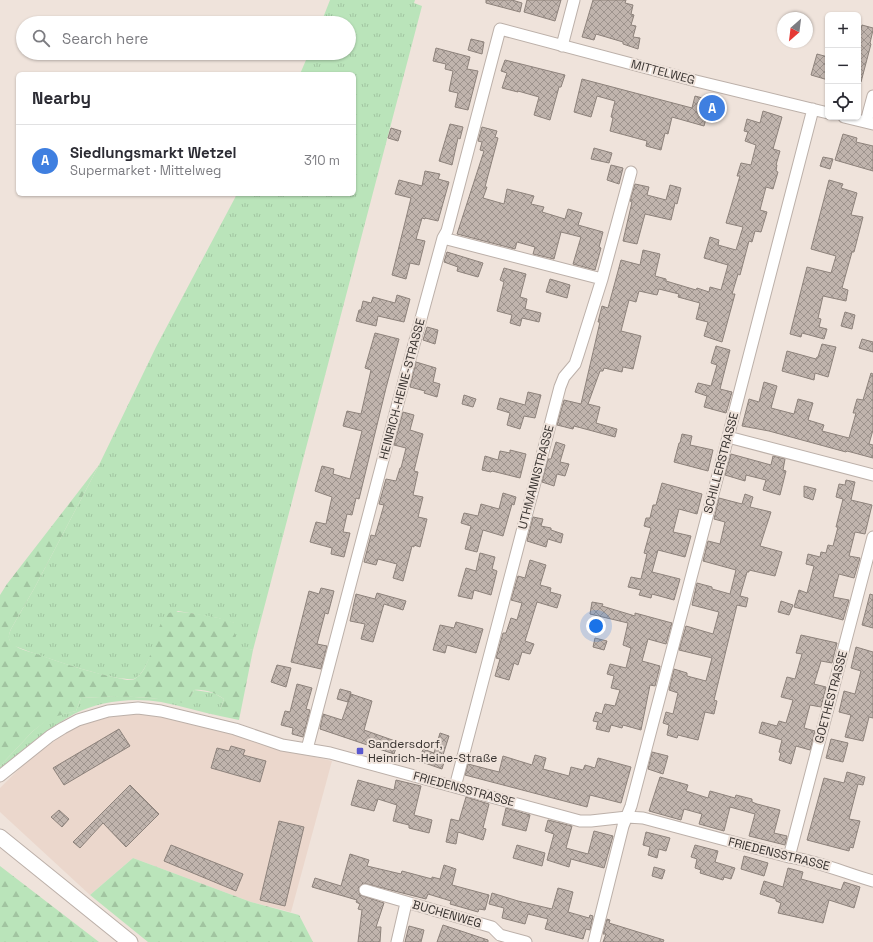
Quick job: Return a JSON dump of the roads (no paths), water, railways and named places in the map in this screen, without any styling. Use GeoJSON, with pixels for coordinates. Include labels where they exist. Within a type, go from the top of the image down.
{"type":"FeatureCollection","features":[{"type":"Feature","properties":{"kind":"street"},"geometry":{"type":"LineString","coordinates":[[562,46],[574,0]]}},
{"type":"Feature","properties":{"kind":"street","name":"MITTELWEG"},"geometry":{"type":"LineString","coordinates":[[500,29],[696,81],[825,112]]}},
{"type":"Feature","properties":{"kind":"street","name":"HEINRICH-HEINE-STRASSE"},"geometry":{"type":"LineString","coordinates":[[307,749],[442,238],[447,231],[500,29]]}},
{"type":"Feature","properties":{"kind":"street"},"geometry":{"type":"LineString","coordinates":[[857,120],[870,123],[873,96]]}},
{"type":"Feature","properties":{"kind":"street","name":"SCHILLERSTRASSE"},"geometry":{"type":"LineString","coordinates":[[594,942],[623,826],[627,817],[728,438],[813,109]]}},
{"type":"Feature","properties":{"kind":"street","name":"UTHMANNSTRASSE"},"geometry":{"type":"LineString","coordinates":[[455,787],[560,387],[564,377],[575,364],[602,279],[631,172]]}},
{"type":"Feature","properties":{"kind":"street"},"geometry":{"type":"LineString","coordinates":[[442,238],[602,279]]}},
{"type":"Feature","properties":{"kind":"street"},"geometry":{"type":"LineString","coordinates":[[728,438],[873,475]]}},
{"type":"Feature","properties":{"kind":"street","name":"GOETHESTRASSE"},"geometry":{"type":"LineString","coordinates":[[789,857],[873,537]]}},
{"type":"Feature","properties":{"kind":"street","name":"FRIEDENSSTRASSE"},"geometry":{"type":"LineString","coordinates":[[0,776],[62,728],[93,714],[125,708],[149,709],[235,729],[282,745],[330,753],[580,820],[591,821],[627,817],[653,820],[789,857],[800,858],[831,866],[873,881]]}},
{"type":"Feature","properties":{"kind":"street"},"geometry":{"type":"LineString","coordinates":[[0,837],[130,942]]}},
{"type":"Feature","properties":{"kind":"street"},"geometry":{"type":"LineString","coordinates":[[0,847],[15,850]]}},
{"type":"Feature","properties":{"kind":"street","name":"BUCHENWEG"},"geometry":{"type":"LineString","coordinates":[[365,890],[492,927],[500,935],[526,942]]}},
{"type":"Feature","properties":{"kind":"street"},"geometry":{"type":"LineString","coordinates":[[397,942],[406,903]]}},
{"type":"Feature","properties":{"kind":"place","name":"Siedlungsmarkt Wetzel"},"geometry":{"type":"Point","coordinates":[712,108]}},
{"type":"Feature","properties":{"kind":"place","name":"Sandersdorf, Heinrich-Heine-Straße"},"geometry":{"type":"Point","coordinates":[360,751]}}]}
